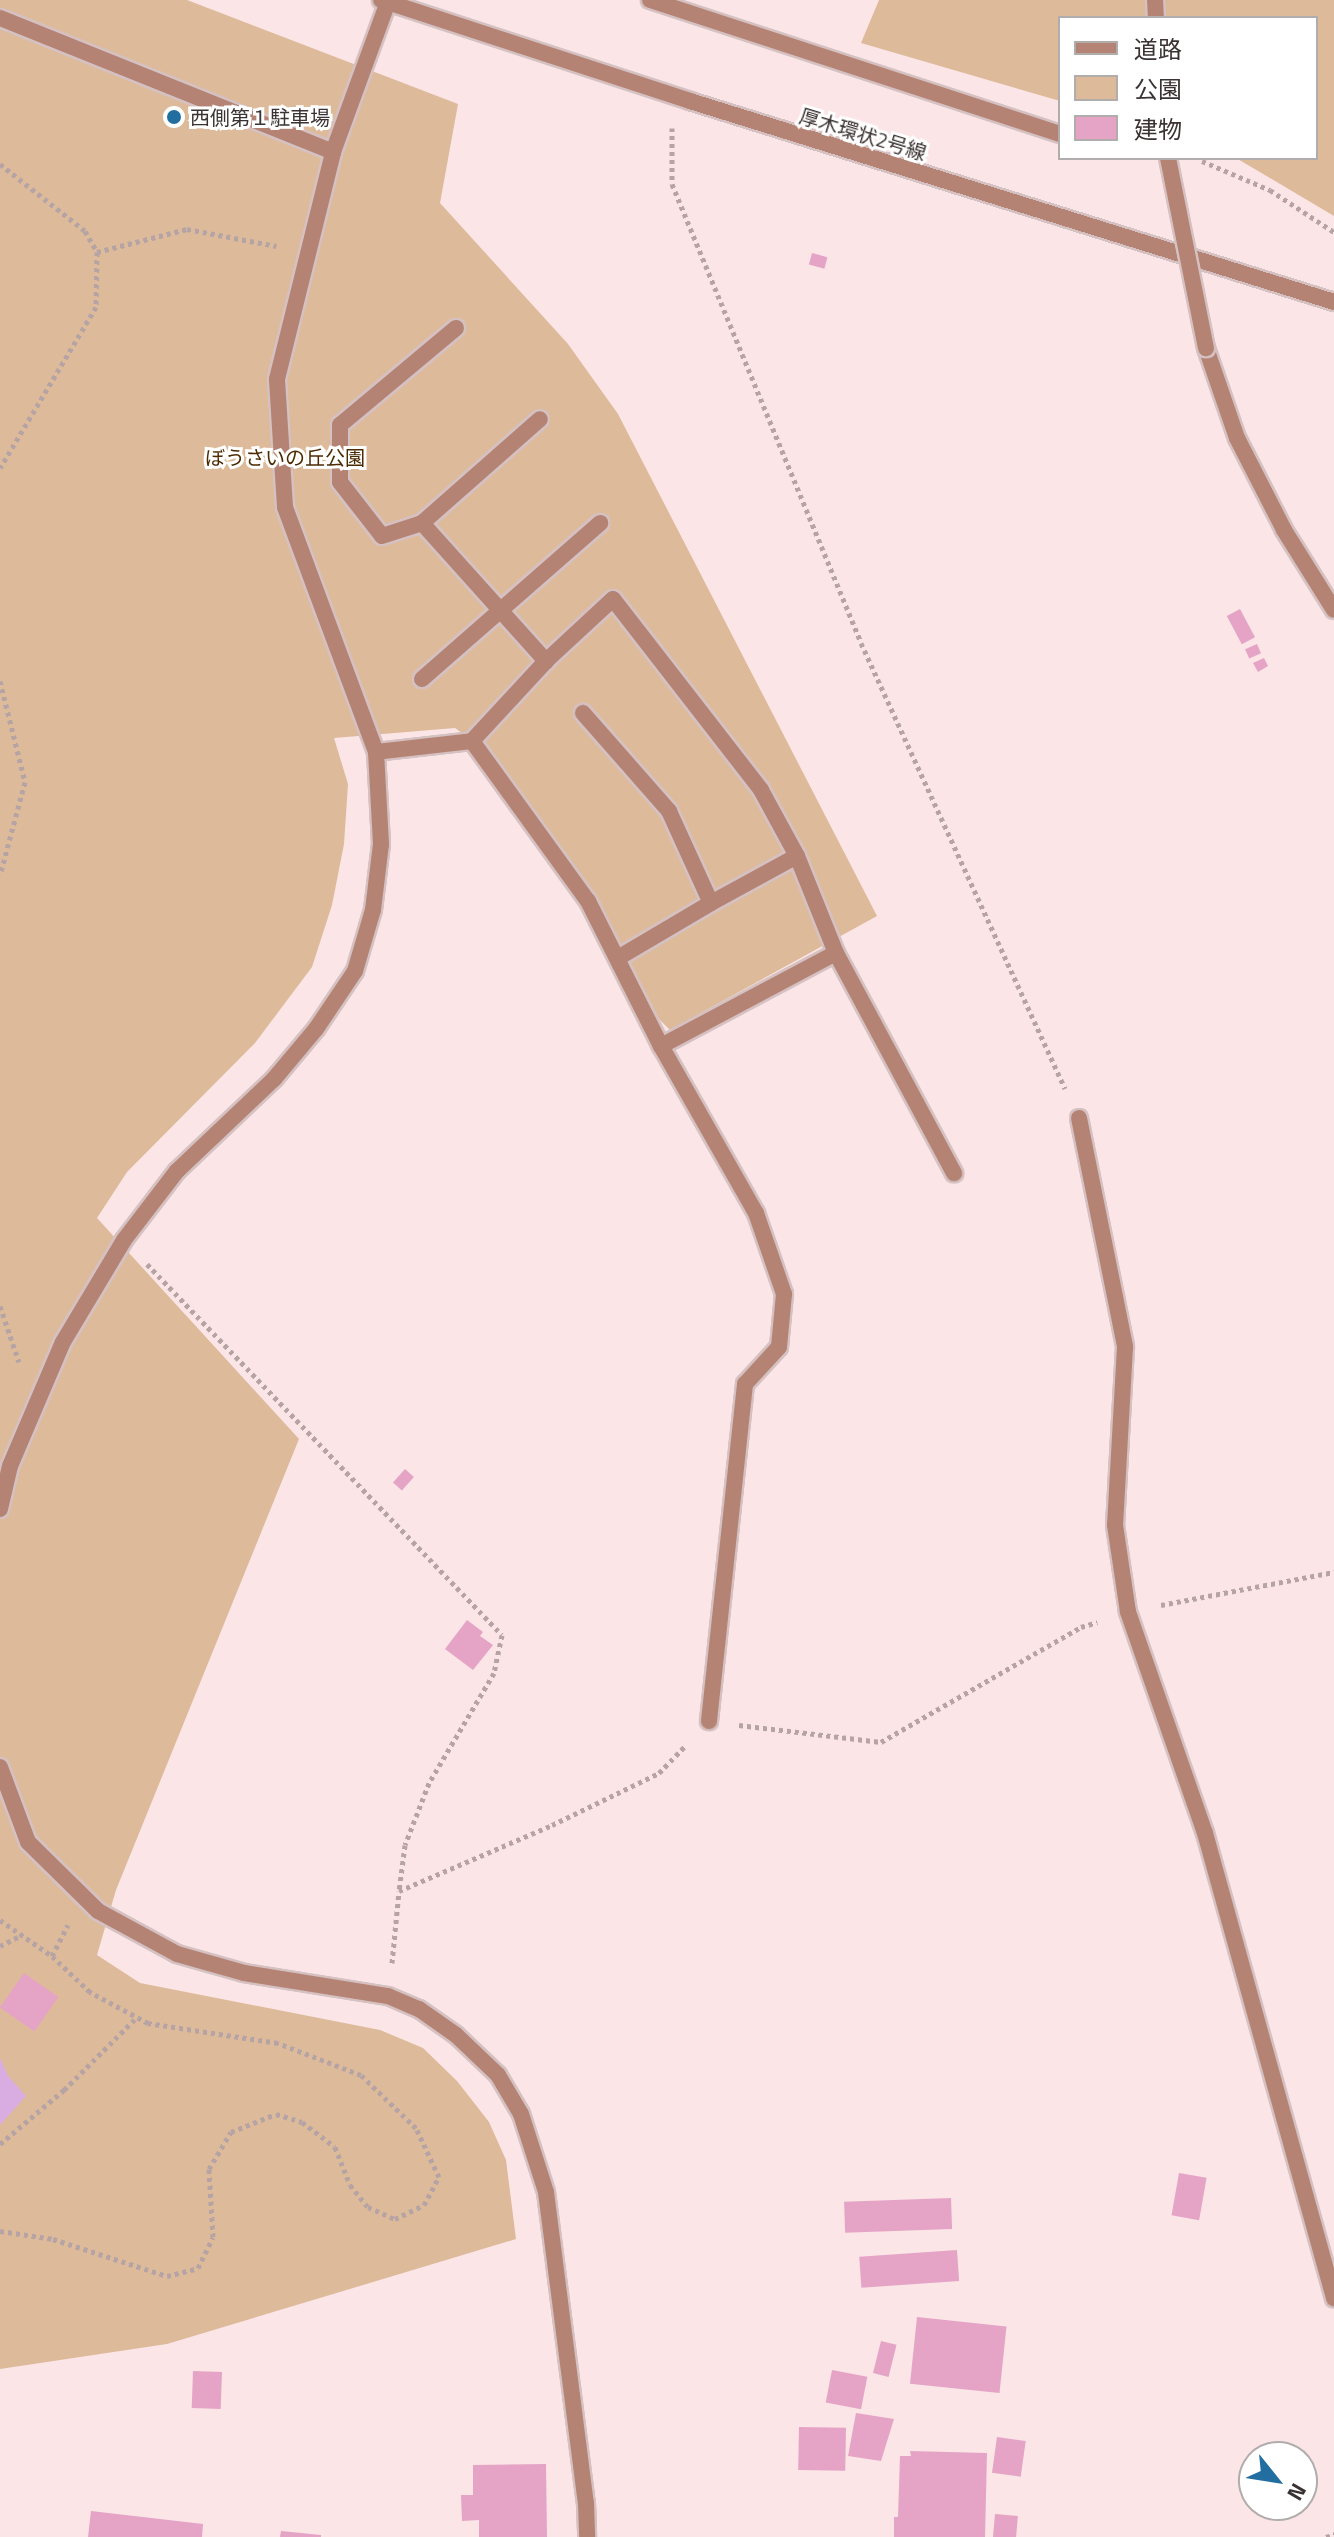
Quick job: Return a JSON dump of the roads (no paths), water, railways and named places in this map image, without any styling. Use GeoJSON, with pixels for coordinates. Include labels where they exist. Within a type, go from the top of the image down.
{"type":"FeatureCollection","features":[{"type":"Feature","properties":{"kind":"street"},"geometry":{"type":"LineString","coordinates":[[650,0],[1058,133]]}},
{"type":"Feature","properties":{"kind":"street"},"geometry":{"type":"LineString","coordinates":[[0,1509],[10,1466],[63,1342],[124,1240],[177,1171],[274,1079],[316,1029],[355,971],[373,910],[381,844],[376,752],[285,507],[277,379],[333,152],[385,1]]}},
{"type":"Feature","properties":{"kind":"street","name":"厚木環状2号線"},"geometry":{"type":"LineString","coordinates":[[385,1],[672,95],[1334,302]]}},
{"type":"Feature","properties":{"kind":"street"},"geometry":{"type":"LineString","coordinates":[[0,18],[333,152]]}},
{"type":"Feature","properties":{"kind":"street"},"geometry":{"type":"LineString","coordinates":[[1168,160],[1206,348],[1237,438],[1284,530],[1334,610]]}},
{"type":"Feature","properties":{"kind":"street"},"geometry":{"type":"LineString","coordinates":[[456,328],[340,425],[340,482],[382,536],[422,523],[540,419]]}},
{"type":"Feature","properties":{"kind":"street"},"geometry":{"type":"LineString","coordinates":[[422,523],[546,661]]}},
{"type":"Feature","properties":{"kind":"street"},"geometry":{"type":"LineString","coordinates":[[422,679],[600,523]]}},
{"type":"Feature","properties":{"kind":"street"},"geometry":{"type":"LineString","coordinates":[[376,752],[472,741],[546,661],[613,599],[761,790],[797,856],[836,953],[954,1173]]}},
{"type":"Feature","properties":{"kind":"street"},"geometry":{"type":"LineString","coordinates":[[583,713],[669,811],[711,903]]}},
{"type":"Feature","properties":{"kind":"street"},"geometry":{"type":"LineString","coordinates":[[472,741],[588,901],[661,1046],[756,1213],[784,1294],[779,1347],[745,1384],[709,1721]]}},
{"type":"Feature","properties":{"kind":"street"},"geometry":{"type":"LineString","coordinates":[[618,958],[797,856]]}},
{"type":"Feature","properties":{"kind":"street"},"geometry":{"type":"LineString","coordinates":[[661,1046],[836,953]]}},
{"type":"Feature","properties":{"kind":"street"},"geometry":{"type":"LineString","coordinates":[[1079,1118],[1125,1347],[1115,1525],[1128,1612],[1205,1833],[1334,2298]]}},
{"type":"Feature","properties":{"kind":"street"},"geometry":{"type":"LineString","coordinates":[[0,1767],[28,1842],[98,1911],[177,1954],[244,1973],[388,1996],[419,2009],[456,2035],[498,2075],[533,2144],[546,2192],[587,2537]]}},
{"type":"Feature","properties":{"kind":"place","name":"西側第１駐車場"},"geometry":{"type":"Point","coordinates":[174,117]}},
{"type":"Feature","properties":{"kind":"park label","name":"ぼうさいの丘公園"},"geometry":{"type":"Point","coordinates":[285,457]}}]}
